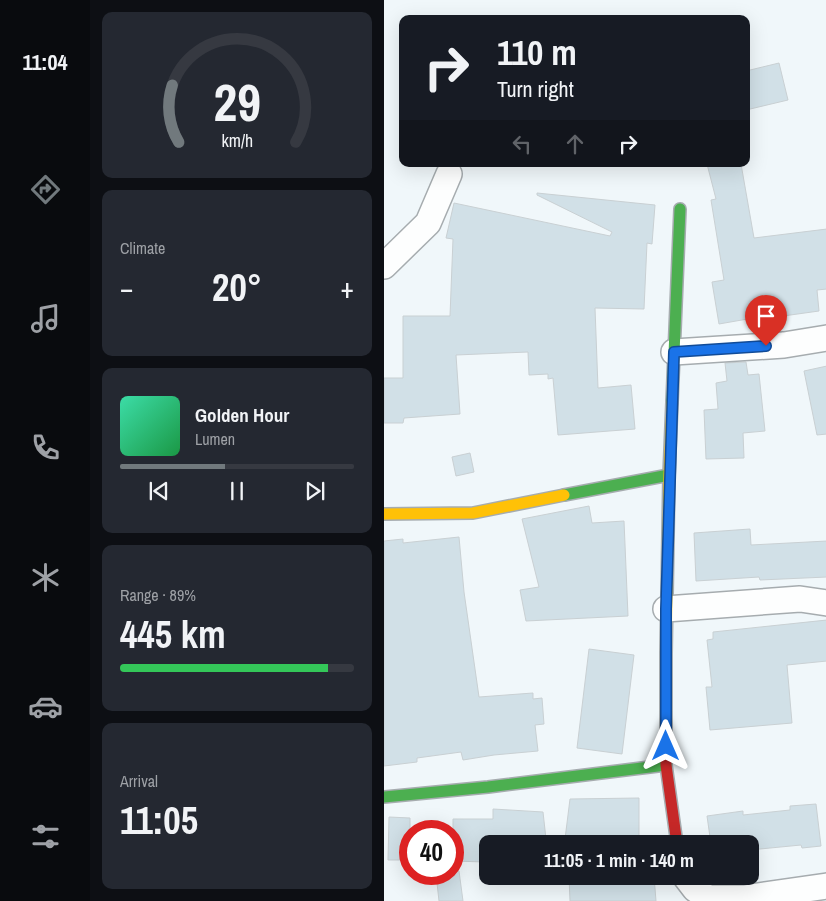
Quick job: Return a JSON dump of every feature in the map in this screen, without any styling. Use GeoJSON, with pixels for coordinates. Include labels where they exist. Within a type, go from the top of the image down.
{"type":"FeatureCollection","features":[{"type":"Feature","properties":{"kind":"street"},"geometry":{"type":"LineString","coordinates":[[384,266],[428,223],[449,174]]}},
{"type":"Feature","properties":{"kind":"street"},"geometry":{"type":"LineString","coordinates":[[676,835],[666,765],[666,609],[669,476],[680,209]]}},
{"type":"Feature","properties":{"kind":"street"},"geometry":{"type":"LineString","coordinates":[[674,352],[784,345],[826,338]]}},
{"type":"Feature","properties":{"kind":"street"},"geometry":{"type":"LineString","coordinates":[[384,514],[473,513],[669,476]]}},
{"type":"Feature","properties":{"kind":"street"},"geometry":{"type":"LineString","coordinates":[[666,609],[800,599],[826,603]]}},
{"type":"Feature","properties":{"kind":"street"},"geometry":{"type":"LineString","coordinates":[[384,797],[488,787],[666,765]]}},
{"type":"Feature","properties":{"kind":"street"},"geometry":{"type":"LineString","coordinates":[[691,885],[695,890],[708,898],[744,898],[826,886]]}},
{"type":"Feature","properties":{"kind":"building"},"geometry":{"type":"Polygon","coordinates":[[[779,63],[788,100],[750,109],[750,70],[779,63]]]}},
{"type":"Feature","properties":{"kind":"building"},"geometry":{"type":"Polygon","coordinates":[[[708,167],[742,167],[754,238],[827,229],[827,289],[817,290],[819,311],[776,317],[776,314],[719,324],[712,282],[724,280],[711,200],[716,199],[708,167]]]}},
{"type":"Feature","properties":{"kind":"building"},"geometry":{"type":"Polygon","coordinates":[[[537,193],[655,205],[652,244],[647,243],[644,309],[595,308],[598,388],[631,385],[635,429],[558,435],[553,378],[548,379],[548,374],[529,375],[528,352],[456,355],[460,414],[404,418],[403,423],[384,423],[384,378],[403,378],[403,316],[450,316],[453,239],[446,238],[454,203],[610,236],[612,232],[537,195],[537,193]]]}},
{"type":"Feature","properties":{"kind":"building"},"geometry":{"type":"Polygon","coordinates":[[[746,362],[748,375],[759,374],[765,431],[743,433],[744,458],[706,459],[704,410],[718,409],[716,383],[727,381],[725,363],[746,362]]]}},
{"type":"Feature","properties":{"kind":"building"},"geometry":{"type":"Polygon","coordinates":[[[827,366],[827,434],[817,435],[804,371],[827,366]]]}},
{"type":"Feature","properties":{"kind":"building"},"geometry":{"type":"Polygon","coordinates":[[[470,453],[474,472],[456,476],[452,457],[470,453]]]}},
{"type":"Feature","properties":{"kind":"building"},"geometry":{"type":"Polygon","coordinates":[[[589,506],[592,523],[624,521],[628,616],[526,621],[520,590],[539,587],[522,519],[589,506]]]}},
{"type":"Feature","properties":{"kind":"building"},"geometry":{"type":"Polygon","coordinates":[[[750,529],[751,545],[827,541],[827,577],[760,580],[759,577],[696,581],[694,533],[750,529]]]}},
{"type":"Feature","properties":{"kind":"building"},"geometry":{"type":"Polygon","coordinates":[[[459,537],[464,592],[479,697],[533,693],[533,699],[542,698],[544,724],[535,725],[538,751],[463,760],[461,752],[417,758],[417,762],[384,766],[384,541],[403,539],[403,543],[459,537]]]}},
{"type":"Feature","properties":{"kind":"building"},"geometry":{"type":"Polygon","coordinates":[[[827,620],[827,661],[787,665],[792,723],[710,730],[706,687],[712,687],[707,640],[713,639],[713,632],[827,620]]]}},
{"type":"Feature","properties":{"kind":"building"},"geometry":{"type":"Polygon","coordinates":[[[589,649],[634,655],[622,754],[577,748],[589,649]]]}},
{"type":"Feature","properties":{"kind":"building"},"geometry":{"type":"Polygon","coordinates":[[[639,798],[639,835],[566,835],[570,799],[639,798]]]}},
{"type":"Feature","properties":{"kind":"building"},"geometry":{"type":"Polygon","coordinates":[[[816,804],[821,846],[802,848],[801,845],[759,849],[759,835],[710,835],[707,816],[743,811],[743,815],[790,810],[790,806],[816,804]]]}},
{"type":"Feature","properties":{"kind":"building"},"geometry":{"type":"Polygon","coordinates":[[[493,809],[543,812],[546,835],[479,835],[479,862],[464,861],[464,820],[453,819],[493,819],[493,809]]]}},
{"type":"Feature","properties":{"kind":"building"},"geometry":{"type":"Polygon","coordinates":[[[389,817],[410,818],[410,820],[399,820],[399,860],[388,860],[389,817]]]}},
{"type":"Feature","properties":{"kind":"building"},"geometry":{"type":"Polygon","coordinates":[[[437,885],[461,885],[463,901],[439,901],[437,885]]]}},
{"type":"Feature","properties":{"kind":"building"},"geometry":{"type":"Polygon","coordinates":[[[569,885],[655,885],[656,901],[570,901],[569,885]]]}},
{"type":"Feature","properties":{"kind":"traffic: fast"},"geometry":{"type":"LineString","coordinates":[[672,402],[680,209]]}},
{"type":"Feature","properties":{"kind":"traffic: fast"},"geometry":{"type":"LineString","coordinates":[[564,495],[669,475]]}},
{"type":"Feature","properties":{"kind":"traffic: fast"},"geometry":{"type":"LineString","coordinates":[[384,797],[488,787],[666,765]]}},
{"type":"Feature","properties":{"kind":"traffic: slow"},"geometry":{"type":"LineString","coordinates":[[666,654],[672,402]]}},
{"type":"Feature","properties":{"kind":"traffic: slow"},"geometry":{"type":"LineString","coordinates":[[384,514],[473,513],[564,495]]}},
{"type":"Feature","properties":{"kind":"traffic: jam"},"geometry":{"type":"LineString","coordinates":[[666,654],[666,765],[676,835]]}},
{"type":"Feature","properties":{"kind":"route"},"geometry":{"type":"LineString","coordinates":[[666,746],[666,609],[674,352],[766,346]]}}]}
